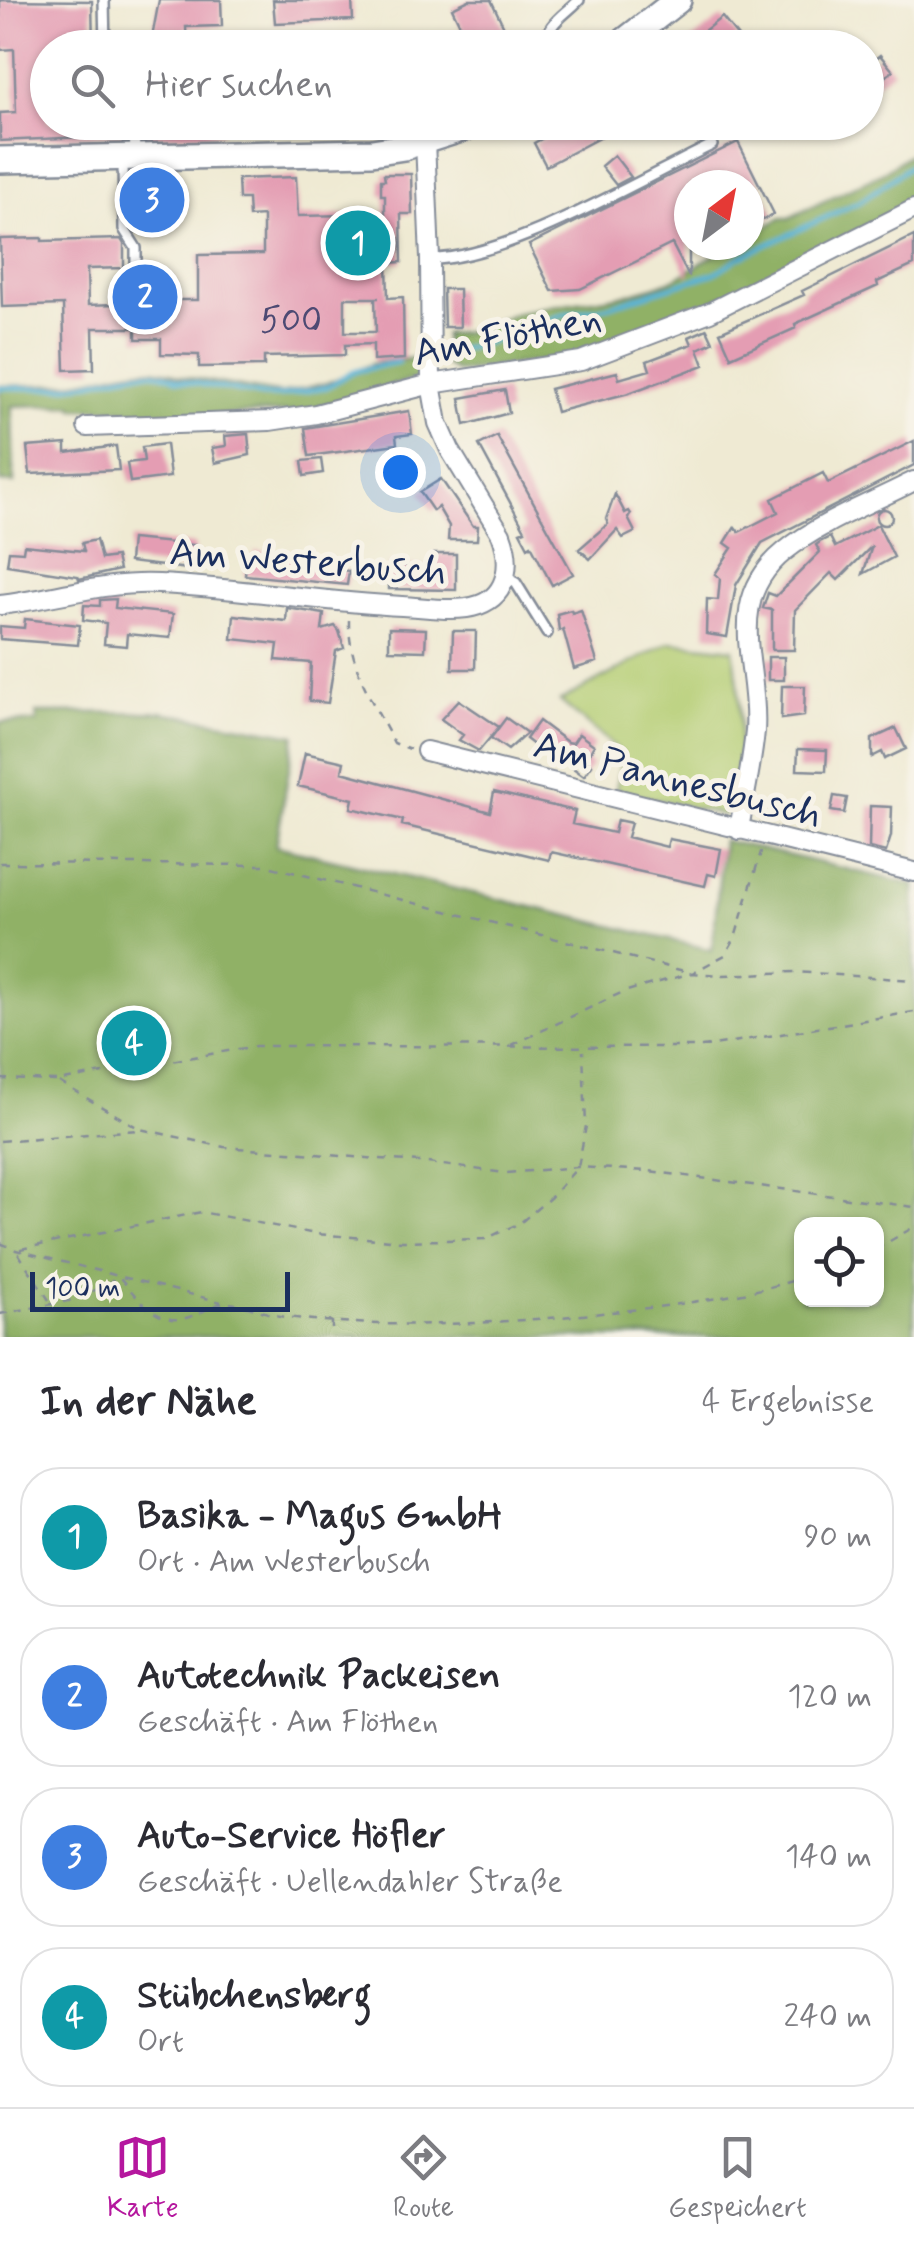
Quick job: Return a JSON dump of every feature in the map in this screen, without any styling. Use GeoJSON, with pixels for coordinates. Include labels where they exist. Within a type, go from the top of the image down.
{"type":"FeatureCollection","features":[{"type":"Feature","properties":{"kind":"main road"},"geometry":{"type":"LineString","coordinates":[[639,30],[678,0]]}},
{"type":"Feature","properties":{"kind":"main road"},"geometry":{"type":"LineString","coordinates":[[0,160],[372,152],[427,140]]}},
{"type":"Feature","properties":{"kind":"street","name":"Am Westerbusch"},"geometry":{"type":"LineString","coordinates":[[0,606],[115,585],[156,583],[349,603],[456,608],[480,604],[494,595],[509,564],[502,534],[450,450],[438,423],[431,384],[424,141]]}},
{"type":"Feature","properties":{"kind":"street","name":"Am Flöthen"},"geometry":{"type":"LineString","coordinates":[[87,427],[270,420],[316,414],[431,384],[580,362],[710,312],[914,209]]}},
{"type":"Feature","properties":{"kind":"street"},"geometry":{"type":"LineString","coordinates":[[738,830],[755,731],[746,618],[763,576],[782,553],[802,538],[914,481]]}},
{"type":"Feature","properties":{"kind":"street","name":"Am Pannesbusch"},"geometry":{"type":"LineString","coordinates":[[426,751],[914,872]]}},
{"type":"Feature","properties":{"kind":"lane"},"geometry":{"type":"LineString","coordinates":[[104,0],[104,30]]}},
{"type":"Feature","properties":{"kind":"lane"},"geometry":{"type":"LineString","coordinates":[[551,30],[554,22],[579,0]]}},
{"type":"Feature","properties":{"kind":"lane"},"geometry":{"type":"LineString","coordinates":[[132,140],[124,228],[136,248],[136,286]]}},
{"type":"Feature","properties":{"kind":"lane"},"geometry":{"type":"LineString","coordinates":[[430,259],[451,259],[530,233],[712,145]]}},
{"type":"Feature","properties":{"kind":"lane"},"geometry":{"type":"LineString","coordinates":[[505,577],[516,583],[547,633]]}},
{"type":"Feature","properties":{"kind":"path"},"geometry":{"type":"LineString","coordinates":[[349,603],[348,635],[363,688],[394,743],[403,749]]}},
{"type":"Feature","properties":{"kind":"path"},"geometry":{"type":"LineString","coordinates":[[510,1046],[623,992],[692,973],[725,955],[735,938],[760,860],[762,836]]}},
{"type":"Feature","properties":{"kind":"path"},"geometry":{"type":"LineString","coordinates":[[0,862],[264,865],[692,973],[795,972],[914,980]]}},
{"type":"Feature","properties":{"kind":"path"},"geometry":{"type":"LineString","coordinates":[[0,1080],[58,1081],[256,1046],[702,1047],[914,1012]]}},
{"type":"Feature","properties":{"kind":"path"},"geometry":{"type":"LineString","coordinates":[[16,1250],[201,1212],[316,1234],[402,1241],[484,1239],[520,1223],[552,1197],[578,1167],[586,1126],[583,1049]]}},
{"type":"Feature","properties":{"kind":"path"},"geometry":{"type":"LineString","coordinates":[[58,1081],[140,1130]]}},
{"type":"Feature","properties":{"kind":"path"},"geometry":{"type":"LineString","coordinates":[[0,1141],[140,1130],[224,1147],[506,1172],[578,1167],[649,1171],[914,1207]]}},
{"type":"Feature","properties":{"kind":"path"},"geometry":{"type":"LineString","coordinates":[[884,1244],[914,1227]]}},
{"type":"Feature","properties":{"kind":"path"},"geometry":{"type":"LineString","coordinates":[[0,1243],[284,1317],[332,1321],[485,1325],[674,1306],[751,1294],[794,1281]]}},
{"type":"Feature","properties":{"kind":"path"},"geometry":{"type":"LineString","coordinates":[[16,1250],[51,1302]]}},
{"type":"Feature","properties":{"kind":"path"},"geometry":{"type":"LineString","coordinates":[[0,1314],[78,1298],[119,1277]]}},
{"type":"Feature","properties":{"kind":"path"},"geometry":{"type":"LineString","coordinates":[[119,1277],[149,1310],[172,1319],[201,1315],[222,1302]]}},
{"type":"Feature","properties":{"kind":"path"},"geometry":{"type":"LineString","coordinates":[[332,1321],[332,1337]]}},
{"type":"Feature","properties":{"kind":"green space"},"geometry":{"type":"Polygon","coordinates":[[[914,151],[914,199],[900,210],[683,316],[577,356],[458,372],[447,366],[444,334],[466,332],[526,311],[655,287],[706,260],[764,260],[764,228],[884,172],[914,151]]]}},
{"type":"Feature","properties":{"kind":"green space"},"geometry":{"type":"Polygon","coordinates":[[[415,358],[415,363],[425,363],[416,379],[299,412],[154,417],[73,405],[12,406],[14,483],[0,482],[0,386],[62,384],[153,369],[281,394],[327,383],[372,364],[415,358]]]}},
{"type":"Feature","properties":{"kind":"green space"},"geometry":{"type":"Polygon","coordinates":[[[670,642],[733,649],[740,733],[736,777],[724,815],[616,790],[622,753],[560,701],[670,642]]]}},
{"type":"Feature","properties":{"kind":"green space"},"geometry":{"type":"Polygon","coordinates":[[[161,712],[295,735],[276,846],[712,950],[723,840],[914,885],[914,1337],[0,1337],[0,722],[37,722],[36,713],[161,712]]]}},
{"type":"Feature","properties":{"kind":"building"},"geometry":{"type":"Polygon","coordinates":[[[0,0],[92,1],[93,30],[30,30],[30,140],[0,141],[0,113],[16,112],[14,49],[0,50],[0,0]]]}},
{"type":"Feature","properties":{"kind":"building"},"geometry":{"type":"Polygon","coordinates":[[[159,0],[221,0],[222,26],[153,30],[159,0]]]}},
{"type":"Feature","properties":{"kind":"building"},"geometry":{"type":"Polygon","coordinates":[[[273,0],[352,0],[353,20],[275,23],[273,0]]]}},
{"type":"Feature","properties":{"kind":"building"},"geometry":{"type":"Polygon","coordinates":[[[469,0],[491,0],[505,30],[462,30],[452,8],[469,0]]]}},
{"type":"Feature","properties":{"kind":"building"},"geometry":{"type":"Polygon","coordinates":[[[722,17],[732,30],[705,30],[722,17]]]}},
{"type":"Feature","properties":{"kind":"building"},"geometry":{"type":"Polygon","coordinates":[[[884,60],[893,71],[884,78],[884,60]]]}},
{"type":"Feature","properties":{"kind":"building"},"geometry":{"type":"Polygon","coordinates":[[[540,140],[595,140],[546,166],[534,143],[540,140]]]}},
{"type":"Feature","properties":{"kind":"building"},"geometry":{"type":"Polygon","coordinates":[[[738,142],[752,170],[681,170],[738,142]]]}},
{"type":"Feature","properties":{"kind":"building"},"geometry":{"type":"Polygon","coordinates":[[[614,155],[631,177],[616,185],[601,166],[614,155]]]}},
{"type":"Feature","properties":{"kind":"building"},"geometry":{"type":"Polygon","coordinates":[[[384,174],[411,174],[412,214],[401,214],[402,262],[387,263],[388,298],[403,297],[404,359],[373,361],[373,344],[345,345],[345,355],[264,357],[264,366],[199,367],[199,355],[161,354],[161,339],[136,339],[136,328],[93,328],[94,369],[65,370],[63,305],[2,307],[0,239],[121,239],[124,268],[87,269],[88,305],[115,304],[115,300],[198,300],[198,255],[263,254],[263,216],[249,217],[248,199],[239,199],[238,179],[296,177],[298,216],[350,215],[350,223],[385,222],[381,180],[385,180],[384,174]],[[345,298],[345,332],[376,332],[375,298],[345,298]]]}},
{"type":"Feature","properties":{"kind":"building"},"geometry":{"type":"Polygon","coordinates":[[[674,174],[674,248],[672,244],[580,289],[552,291],[529,245],[674,174]]]}},
{"type":"Feature","properties":{"kind":"building"},"geometry":{"type":"Polygon","coordinates":[[[179,181],[179,211],[132,210],[132,195],[143,195],[143,182],[179,181]]]}},
{"type":"Feature","properties":{"kind":"building"},"geometry":{"type":"Polygon","coordinates":[[[764,194],[774,214],[764,219],[764,194]]]}},
{"type":"Feature","properties":{"kind":"building"},"geometry":{"type":"Polygon","coordinates":[[[914,236],[914,265],[795,324],[796,328],[731,357],[720,332],[804,295],[802,291],[914,236]]]}},
{"type":"Feature","properties":{"kind":"building"},"geometry":{"type":"Polygon","coordinates":[[[680,260],[689,260],[689,277],[680,260]]]}},
{"type":"Feature","properties":{"kind":"building"},"geometry":{"type":"Polygon","coordinates":[[[443,289],[459,289],[460,327],[444,327],[443,289]]]}},
{"type":"Feature","properties":{"kind":"building"},"geometry":{"type":"Polygon","coordinates":[[[707,329],[713,342],[698,349],[704,365],[629,393],[556,412],[550,389],[617,372],[619,379],[650,370],[647,361],[692,344],[689,337],[707,329]]]}},
{"type":"Feature","properties":{"kind":"building"},"geometry":{"type":"Polygon","coordinates":[[[505,390],[509,413],[465,425],[460,398],[505,390]]]}},
{"type":"Feature","properties":{"kind":"building"},"geometry":{"type":"Polygon","coordinates":[[[409,411],[412,434],[396,436],[397,444],[309,456],[305,428],[409,411]]]}},
{"type":"Feature","properties":{"kind":"building"},"geometry":{"type":"Polygon","coordinates":[[[248,434],[250,455],[215,463],[212,448],[226,446],[225,436],[248,434]]]}},
{"type":"Feature","properties":{"kind":"building"},"geometry":{"type":"Polygon","coordinates":[[[497,436],[573,574],[552,585],[520,532],[525,530],[479,445],[497,436]]]}},
{"type":"Feature","properties":{"kind":"building"},"geometry":{"type":"Polygon","coordinates":[[[914,441],[914,465],[762,543],[736,585],[727,637],[706,634],[707,599],[718,600],[720,578],[715,574],[732,548],[725,543],[735,527],[739,532],[778,512],[772,499],[823,473],[828,483],[914,441]]]}},
{"type":"Feature","properties":{"kind":"building"},"geometry":{"type":"Polygon","coordinates":[[[66,444],[66,453],[116,446],[119,470],[30,474],[27,447],[66,444]]]}},
{"type":"Feature","properties":{"kind":"building"},"geometry":{"type":"Polygon","coordinates":[[[166,444],[170,477],[130,482],[127,463],[144,461],[142,447],[166,444]]]}},
{"type":"Feature","properties":{"kind":"building"},"geometry":{"type":"Polygon","coordinates":[[[321,459],[323,473],[304,476],[302,461],[321,459]]]}},
{"type":"Feature","properties":{"kind":"building"},"geometry":{"type":"Polygon","coordinates":[[[441,479],[473,526],[478,526],[477,540],[448,540],[449,526],[438,507],[433,511],[420,492],[441,479]]]}},
{"type":"Feature","properties":{"kind":"building"},"geometry":{"type":"Polygon","coordinates":[[[615,494],[625,513],[631,514],[628,518],[635,532],[623,538],[617,530],[590,559],[579,549],[608,524],[606,519],[615,494]]]}},
{"type":"Feature","properties":{"kind":"building"},"geometry":{"type":"Polygon","coordinates":[[[884,509],[892,517],[884,525],[876,517],[884,509]]]}},
{"type":"Feature","properties":{"kind":"building"},"geometry":{"type":"Polygon","coordinates":[[[878,525],[894,557],[863,574],[872,546],[838,580],[831,573],[795,610],[794,650],[772,650],[772,610],[763,608],[768,593],[776,596],[820,552],[816,545],[820,542],[830,537],[835,547],[878,525]]]}},
{"type":"Feature","properties":{"kind":"building"},"geometry":{"type":"Polygon","coordinates":[[[131,539],[195,545],[194,552],[199,553],[197,570],[129,562],[131,539]]]}},
{"type":"Feature","properties":{"kind":"building"},"geometry":{"type":"Polygon","coordinates":[[[96,540],[101,559],[116,557],[119,570],[79,579],[7,565],[9,551],[23,552],[24,545],[84,551],[82,543],[96,540]]]}},
{"type":"Feature","properties":{"kind":"building"},"geometry":{"type":"Polygon","coordinates":[[[255,551],[334,559],[333,569],[349,571],[347,585],[245,575],[247,557],[255,558],[255,551]]]}},
{"type":"Feature","properties":{"kind":"building"},"geometry":{"type":"Polygon","coordinates":[[[434,554],[456,554],[456,590],[389,589],[389,565],[434,567],[434,554]]]}},
{"type":"Feature","properties":{"kind":"building"},"geometry":{"type":"Polygon","coordinates":[[[116,599],[115,608],[173,614],[170,638],[127,634],[126,646],[104,644],[106,623],[83,620],[84,605],[100,606],[100,600],[116,599]]]}},
{"type":"Feature","properties":{"kind":"building"},"geometry":{"type":"Polygon","coordinates":[[[287,608],[324,614],[322,630],[335,626],[339,631],[344,648],[336,651],[328,703],[309,701],[311,663],[276,660],[278,644],[232,639],[234,615],[286,621],[287,608]]]}},
{"type":"Feature","properties":{"kind":"building"},"geometry":{"type":"Polygon","coordinates":[[[581,610],[597,662],[574,669],[563,629],[559,631],[557,614],[581,610]]]}},
{"type":"Feature","properties":{"kind":"building"},"geometry":{"type":"Polygon","coordinates":[[[25,619],[80,625],[78,645],[0,639],[0,626],[24,628],[25,619]]]}},
{"type":"Feature","properties":{"kind":"building"},"geometry":{"type":"Polygon","coordinates":[[[389,628],[426,629],[425,651],[389,650],[389,628]]]}},
{"type":"Feature","properties":{"kind":"building"},"geometry":{"type":"Polygon","coordinates":[[[453,631],[476,631],[475,669],[452,669],[453,631]]]}},
{"type":"Feature","properties":{"kind":"building"},"geometry":{"type":"Polygon","coordinates":[[[768,657],[784,657],[784,680],[768,680],[768,657]]]}},
{"type":"Feature","properties":{"kind":"building"},"geometry":{"type":"Polygon","coordinates":[[[782,686],[805,686],[804,716],[781,719],[782,686]]]}},
{"type":"Feature","properties":{"kind":"building"},"geometry":{"type":"Polygon","coordinates":[[[459,700],[499,727],[479,751],[459,740],[463,735],[441,719],[459,700]]]}},
{"type":"Feature","properties":{"kind":"building"},"geometry":{"type":"Polygon","coordinates":[[[506,718],[527,733],[508,750],[491,738],[506,718]]]}},
{"type":"Feature","properties":{"kind":"building"},"geometry":{"type":"Polygon","coordinates":[[[539,721],[567,742],[573,743],[579,734],[594,745],[586,760],[592,765],[584,776],[526,739],[539,721]]]}},
{"type":"Feature","properties":{"kind":"building"},"geometry":{"type":"Polygon","coordinates":[[[896,728],[906,749],[885,759],[882,752],[872,757],[872,739],[896,728]]]}},
{"type":"Feature","properties":{"kind":"building"},"geometry":{"type":"Polygon","coordinates":[[[798,749],[827,750],[826,771],[797,770],[798,749]]]}},
{"type":"Feature","properties":{"kind":"building"},"geometry":{"type":"Polygon","coordinates":[[[305,753],[344,762],[342,772],[490,812],[494,792],[575,811],[572,824],[614,833],[617,820],[631,823],[627,837],[667,847],[669,839],[721,849],[716,876],[708,874],[705,886],[551,852],[549,860],[402,825],[403,820],[351,808],[353,799],[298,786],[305,753]]]}},
{"type":"Feature","properties":{"kind":"building"},"geometry":{"type":"Polygon","coordinates":[[[834,796],[847,798],[844,813],[831,811],[834,796]]]}},
{"type":"Feature","properties":{"kind":"building"},"geometry":{"type":"Polygon","coordinates":[[[870,806],[892,807],[886,852],[869,848],[870,806]]]}},
{"type":"Feature","properties":{"kind":"waterway"},"geometry":{"type":"LineString","coordinates":[[448,352],[484,344],[564,314],[606,307],[715,273],[738,258],[861,201],[914,163]]}},
{"type":"Feature","properties":{"kind":"waterway"},"geometry":{"type":"LineString","coordinates":[[0,388],[62,387],[153,373],[263,396],[281,396],[327,387],[352,372],[399,362]]}},
{"type":"Feature","properties":{"kind":"place","name":"Auto-Service Höfler"},"geometry":{"type":"Point","coordinates":[152,200]}},
{"type":"Feature","properties":{"kind":"place","name":"Basika - Magus GmbH"},"geometry":{"type":"Point","coordinates":[358,243]}},
{"type":"Feature","properties":{"kind":"place","name":"Autotechnik Packeisen"},"geometry":{"type":"Point","coordinates":[145,297]}},
{"type":"Feature","properties":{"kind":"place","name":"Stübchensberg"},"geometry":{"type":"Point","coordinates":[134,1043]}}]}
